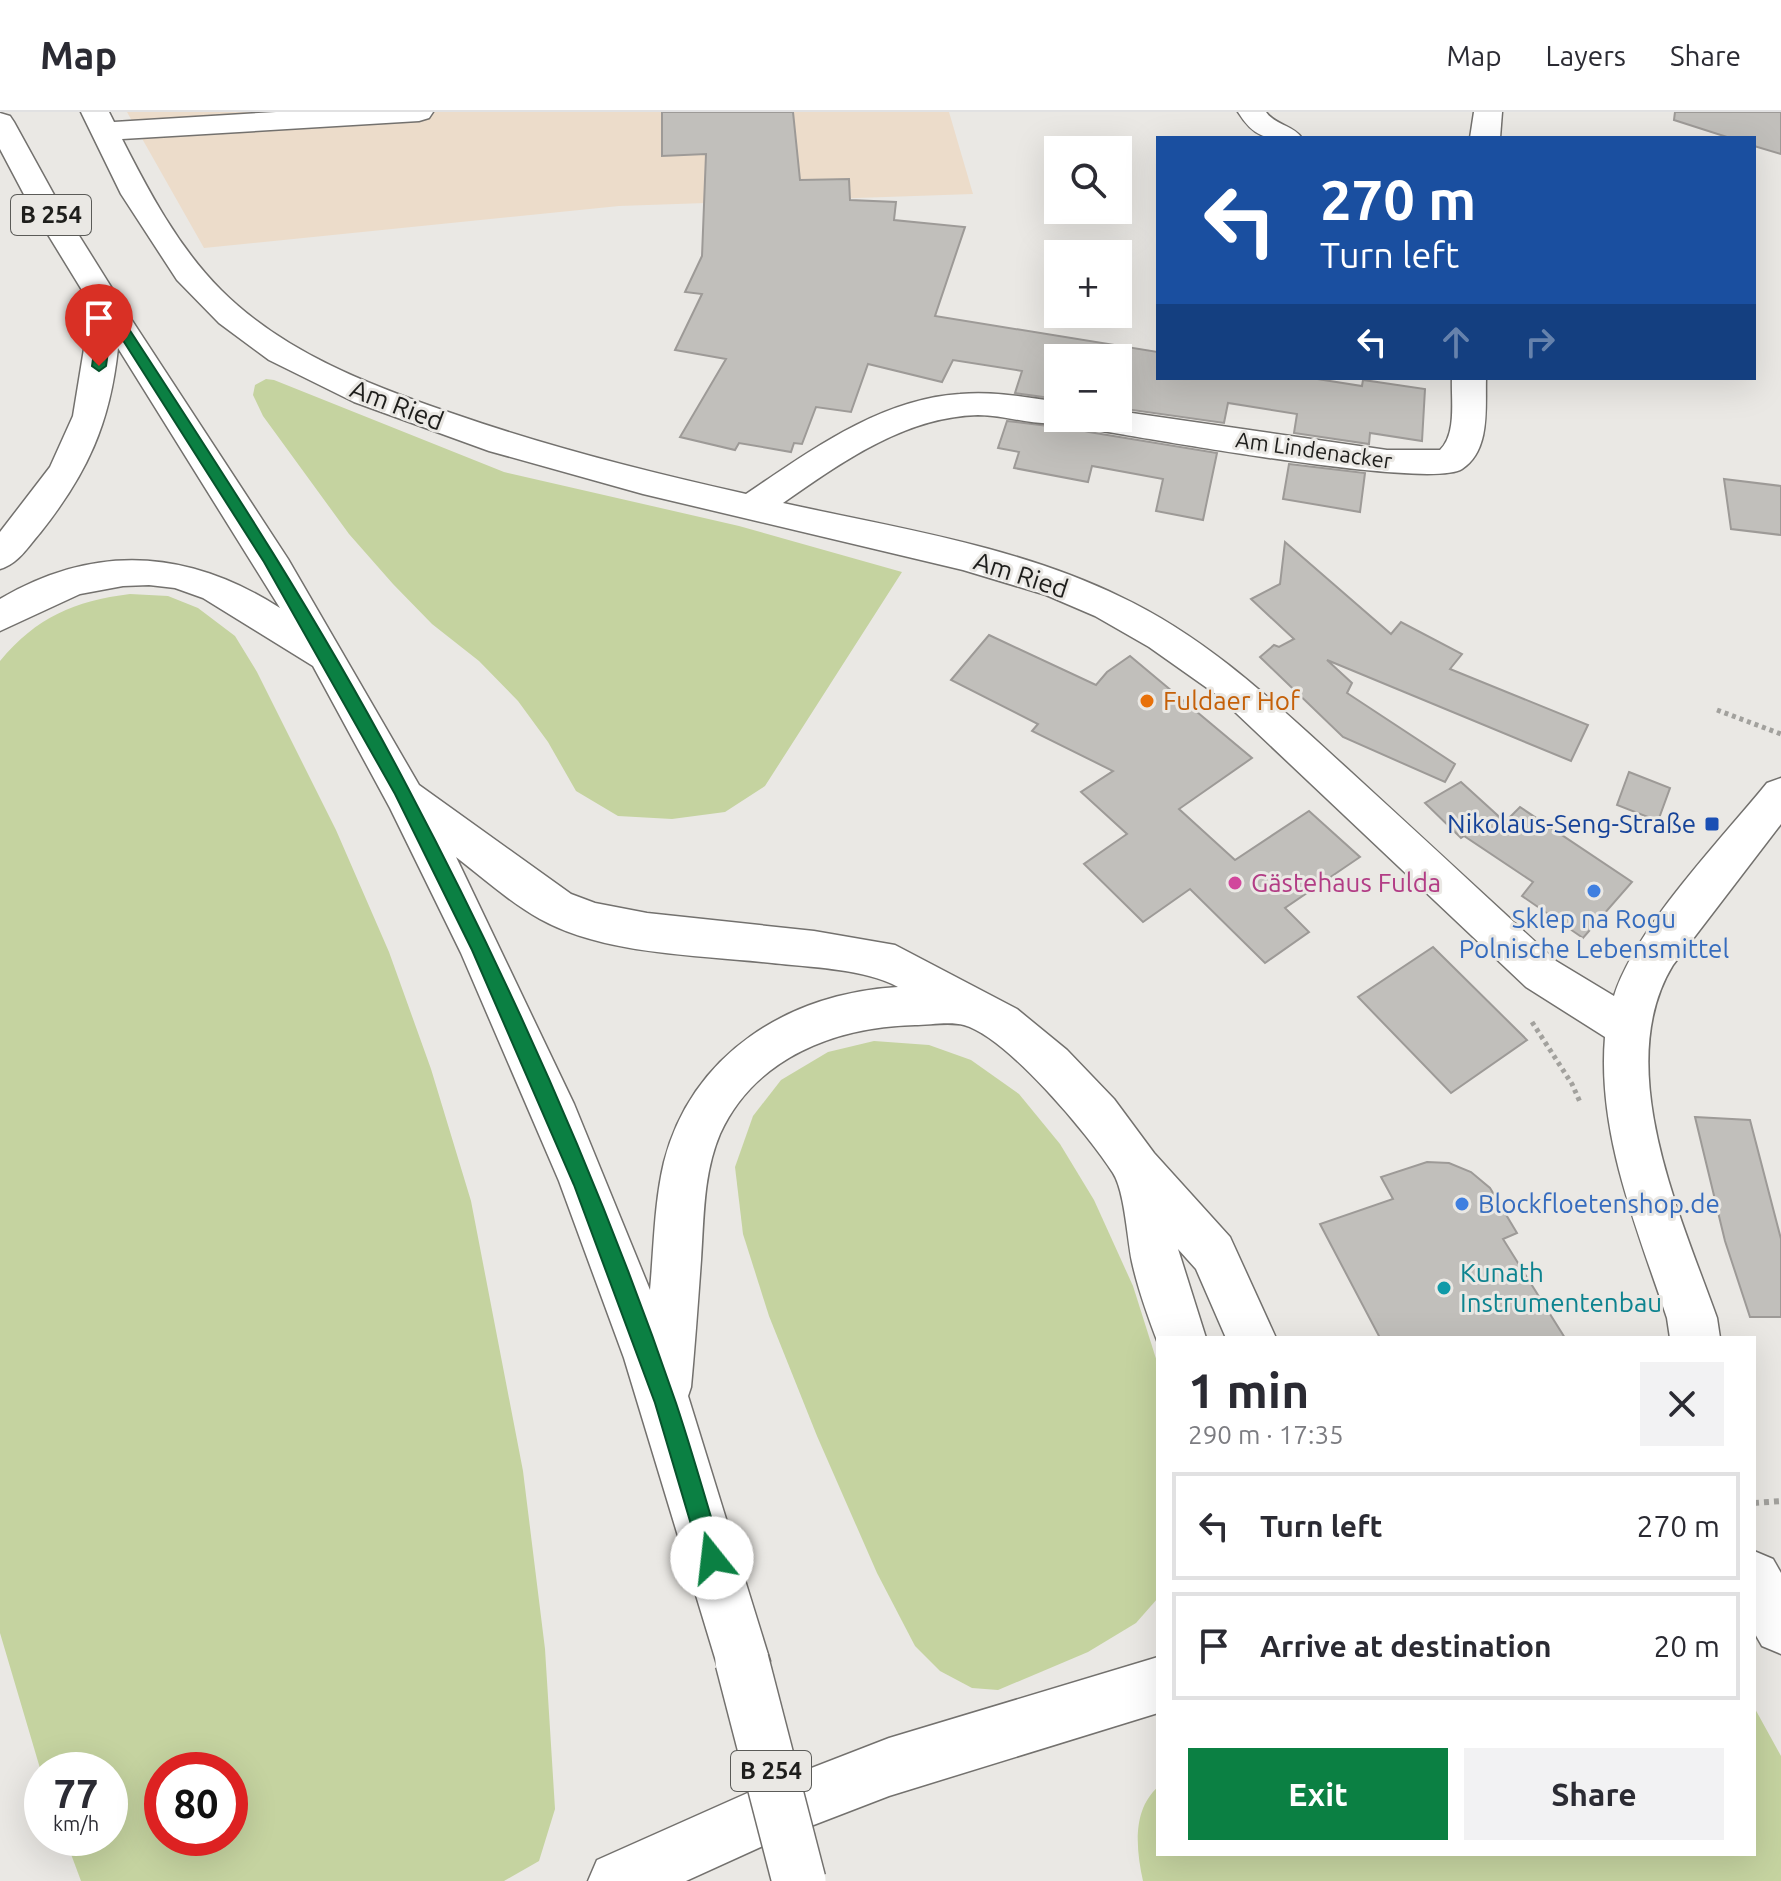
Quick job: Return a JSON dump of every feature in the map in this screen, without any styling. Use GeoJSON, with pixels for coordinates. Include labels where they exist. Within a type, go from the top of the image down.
{"type":"FeatureCollection","features":[{"type":"Feature","properties":{"kind":"main road"},"geometry":{"type":"LineString","coordinates":[[99,121],[419,112]]}},
{"type":"Feature","properties":{"kind":"main road"},"geometry":{"type":"LineString","coordinates":[[1252,112],[1260,124],[1283,136]]}},
{"type":"Feature","properties":{"kind":"main road"},"geometry":{"type":"LineString","coordinates":[[1485,136],[1488,112]]}},
{"type":"Feature","properties":{"kind":"main road","name":"Am Ried"},"geometry":{"type":"LineString","coordinates":[[99,121],[126,179],[201,286],[228,314],[304,365],[362,393],[516,448],[751,508],[982,561],[1092,599],[1185,652],[1231,685],[1541,974],[1627,1027]]}},
{"type":"Feature","properties":{"kind":"main road","name":"B 254"},"geometry":{"type":"LineString","coordinates":[[0,122],[43,202],[200,448],[329,659],[402,791],[480,949],[564,1137],[614,1259],[665,1403],[742,1661],[799,1881]]}},
{"type":"Feature","properties":{"kind":"main road"},"geometry":{"type":"LineString","coordinates":[[0,556],[57,486],[76,454],[95,397],[107,306]]}},
{"type":"Feature","properties":{"kind":"main road","name":"Am Lindenacker"},"geometry":{"type":"LineString","coordinates":[[1132,424],[1387,462],[1448,462],[1465,445],[1469,380]]}},
{"type":"Feature","properties":{"kind":"main road"},"geometry":{"type":"LineString","coordinates":[[751,508],[858,439],[919,413],[989,403],[1044,411]]}},
{"type":"Feature","properties":{"kind":"main road"},"geometry":{"type":"LineString","coordinates":[[0,617],[50,590],[89,577],[166,573],[202,583],[227,596],[329,659]]}},
{"type":"Feature","properties":{"kind":"main road"},"geometry":{"type":"LineString","coordinates":[[402,791],[556,907],[594,921],[647,931],[814,949],[895,964],[1001,1023],[1051,1064],[1098,1114],[1137,1168],[1213,1253],[1250,1336]]}},
{"type":"Feature","properties":{"kind":"main road"},"geometry":{"type":"LineString","coordinates":[[1695,1336],[1692,1318],[1648,1188],[1628,1104],[1627,1027],[1638,987],[1661,945],[1781,794]]}},
{"type":"Feature","properties":{"kind":"main road"},"geometry":{"type":"LineString","coordinates":[[665,1403],[682,1195],[693,1144],[713,1101],[737,1070],[768,1045],[800,1028],[843,1013],[899,1006],[964,1005]]}},
{"type":"Feature","properties":{"kind":"main road"},"geometry":{"type":"LineString","coordinates":[[1137,1168],[1157,1265],[1180,1336]]}},
{"type":"Feature","properties":{"kind":"main road"},"geometry":{"type":"LineString","coordinates":[[1756,1582],[1781,1627]]}},
{"type":"Feature","properties":{"kind":"main road"},"geometry":{"type":"LineString","coordinates":[[618,1881],[773,1812],[889,1767],[1156,1686]]}},
{"type":"Feature","properties":{"kind":"path"},"geometry":{"type":"LineString","coordinates":[[1717,710],[1781,734]]}},
{"type":"Feature","properties":{"kind":"path"},"geometry":{"type":"LineString","coordinates":[[1756,1503],[1781,1501]]}},
{"type":"Feature","properties":{"kind":"shaded area"},"geometry":{"type":"Polygon","coordinates":[[[127,112],[949,112],[973,194],[619,206],[204,248],[127,112]]]}},
{"type":"Feature","properties":{"kind":"green space"},"geometry":{"type":"Polygon","coordinates":[[[266,379],[504,472],[739,526],[902,572],[765,786],[725,812],[672,819],[618,816],[576,791],[548,742],[518,701],[479,661],[432,624],[349,534],[263,416],[253,395],[255,385],[266,379]]]}},
{"type":"Feature","properties":{"kind":"green space"},"geometry":{"type":"Polygon","coordinates":[[[130,594],[168,596],[198,608],[235,636],[257,672],[336,830],[389,952],[431,1069],[471,1201],[523,1471],[545,1649],[555,1809],[539,1861],[504,1881],[81,1881],[72,1856],[128,1856],[128,1752],[35,1752],[0,1633],[0,661],[43,622],[91,601],[130,594]]]}},
{"type":"Feature","properties":{"kind":"green space"},"geometry":{"type":"Polygon","coordinates":[[[874,1041],[929,1045],[971,1060],[1019,1094],[1060,1144],[1094,1200],[1133,1286],[1156,1359],[1156,1600],[1136,1623],[1088,1652],[998,1690],[972,1688],[940,1671],[915,1646],[877,1573],[817,1436],[769,1316],[743,1234],[735,1167],[753,1116],[781,1080],[828,1052],[874,1041]]]}},
{"type":"Feature","properties":{"kind":"green space"},"geometry":{"type":"Polygon","coordinates":[[[1756,1711],[1781,1756],[1781,1881],[1143,1881],[1138,1831],[1150,1796],[1156,1789],[1156,1856],[1756,1856],[1756,1711]]]}},
{"type":"Feature","properties":{"kind":"building"},"geometry":{"type":"Polygon","coordinates":[[[662,112],[793,112],[800,180],[849,179],[850,200],[896,202],[894,220],[965,227],[935,316],[1108,344],[1044,344],[1044,397],[1015,393],[1022,371],[953,360],[942,382],[868,364],[851,412],[816,407],[802,444],[794,443],[791,452],[739,443],[735,450],[680,437],[726,359],[675,350],[702,294],[685,292],[702,256],[706,154],[662,156],[662,112]]]}},
{"type":"Feature","properties":{"kind":"building"},"geometry":{"type":"Polygon","coordinates":[[[1675,112],[1781,112],[1781,154],[1756,147],[1756,136],[1724,136],[1674,120],[1675,112]]]}},
{"type":"Feature","properties":{"kind":"building"},"geometry":{"type":"Polygon","coordinates":[[[1132,348],[1156,352],[1156,380],[1324,380],[1362,386],[1363,380],[1425,389],[1422,441],[1370,433],[1369,444],[1294,433],[1297,414],[1228,403],[1224,423],[1132,410],[1132,348]]]}},
{"type":"Feature","properties":{"kind":"building"},"geometry":{"type":"Polygon","coordinates":[[[1007,421],[1044,426],[1044,432],[1089,432],[1217,453],[1203,520],[1156,511],[1163,479],[1092,466],[1088,482],[1014,468],[1019,452],[998,448],[1007,421]]]}},
{"type":"Feature","properties":{"kind":"building"},"geometry":{"type":"Polygon","coordinates":[[[1289,464],[1365,473],[1360,512],[1283,499],[1289,464]]]}},
{"type":"Feature","properties":{"kind":"building"},"geometry":{"type":"Polygon","coordinates":[[[1724,479],[1781,486],[1781,535],[1731,529],[1724,479]]]}},
{"type":"Feature","properties":{"kind":"building"},"geometry":{"type":"Polygon","coordinates":[[[1285,542],[1391,634],[1401,622],[1462,654],[1450,669],[1588,725],[1571,761],[1327,660],[1352,683],[1347,693],[1455,764],[1445,782],[1343,737],[1260,657],[1274,645],[1279,647],[1294,639],[1251,599],[1280,584],[1285,542]]]}},
{"type":"Feature","properties":{"kind":"building"},"geometry":{"type":"Polygon","coordinates":[[[989,635],[1096,685],[1107,672],[1130,656],[1252,758],[1179,809],[1235,860],[1309,811],[1360,857],[1285,908],[1309,932],[1265,963],[1190,889],[1143,922],[1084,864],[1127,834],[1081,792],[1113,771],[1032,731],[1038,724],[951,680],[989,635]]]}},
{"type":"Feature","properties":{"kind":"building"},"geometry":{"type":"Polygon","coordinates":[[[1629,772],[1670,788],[1658,821],[1617,805],[1629,772]]]}},
{"type":"Feature","properties":{"kind":"building"},"geometry":{"type":"Polygon","coordinates":[[[1461,782],[1505,822],[1520,807],[1632,882],[1583,938],[1522,896],[1533,882],[1464,836],[1461,838],[1425,803],[1461,782]]]}},
{"type":"Feature","properties":{"kind":"building"},"geometry":{"type":"Polygon","coordinates":[[[1433,947],[1527,1040],[1451,1093],[1358,997],[1433,947]]]}},
{"type":"Feature","properties":{"kind":"building"},"geometry":{"type":"Polygon","coordinates":[[[1695,1117],[1750,1120],[1781,1239],[1781,1317],[1750,1317],[1725,1241],[1695,1117]]]}},
{"type":"Feature","properties":{"kind":"building","name":"Kunath Instrumentenbau"},"geometry":{"type":"Polygon","coordinates":[[[1427,1162],[1449,1163],[1471,1172],[1490,1188],[1517,1233],[1503,1239],[1564,1336],[1379,1336],[1320,1224],[1393,1199],[1381,1177],[1427,1162]]]}},
{"type":"Feature","properties":{"kind":"place","name":"Fuldaer Hof"},"geometry":{"type":"Point","coordinates":[1147,701]}},
{"type":"Feature","properties":{"kind":"place","name":"Nikolaus-Seng-Straße"},"geometry":{"type":"Point","coordinates":[1712,824]}},
{"type":"Feature","properties":{"kind":"place","name":"Gästehaus Fulda"},"geometry":{"type":"Point","coordinates":[1235,883]}},
{"type":"Feature","properties":{"kind":"place","name":"Sklep na Rogu Polnische Lebensmittel"},"geometry":{"type":"Point","coordinates":[1594,891]}},
{"type":"Feature","properties":{"kind":"place","name":"Blockfloetenshop.de"},"geometry":{"type":"Point","coordinates":[1462,1204]}},
{"type":"Feature","properties":{"kind":"place","name":"Kunath Instrumentenbau"},"geometry":{"type":"Point","coordinates":[1444,1288]}},
{"type":"Feature","properties":{"kind":"route"},"geometry":{"type":"LineString","coordinates":[[99,366],[107,306],[270,559],[402,791],[480,949],[564,1137],[614,1259],[665,1403],[712,1558]]}}]}
